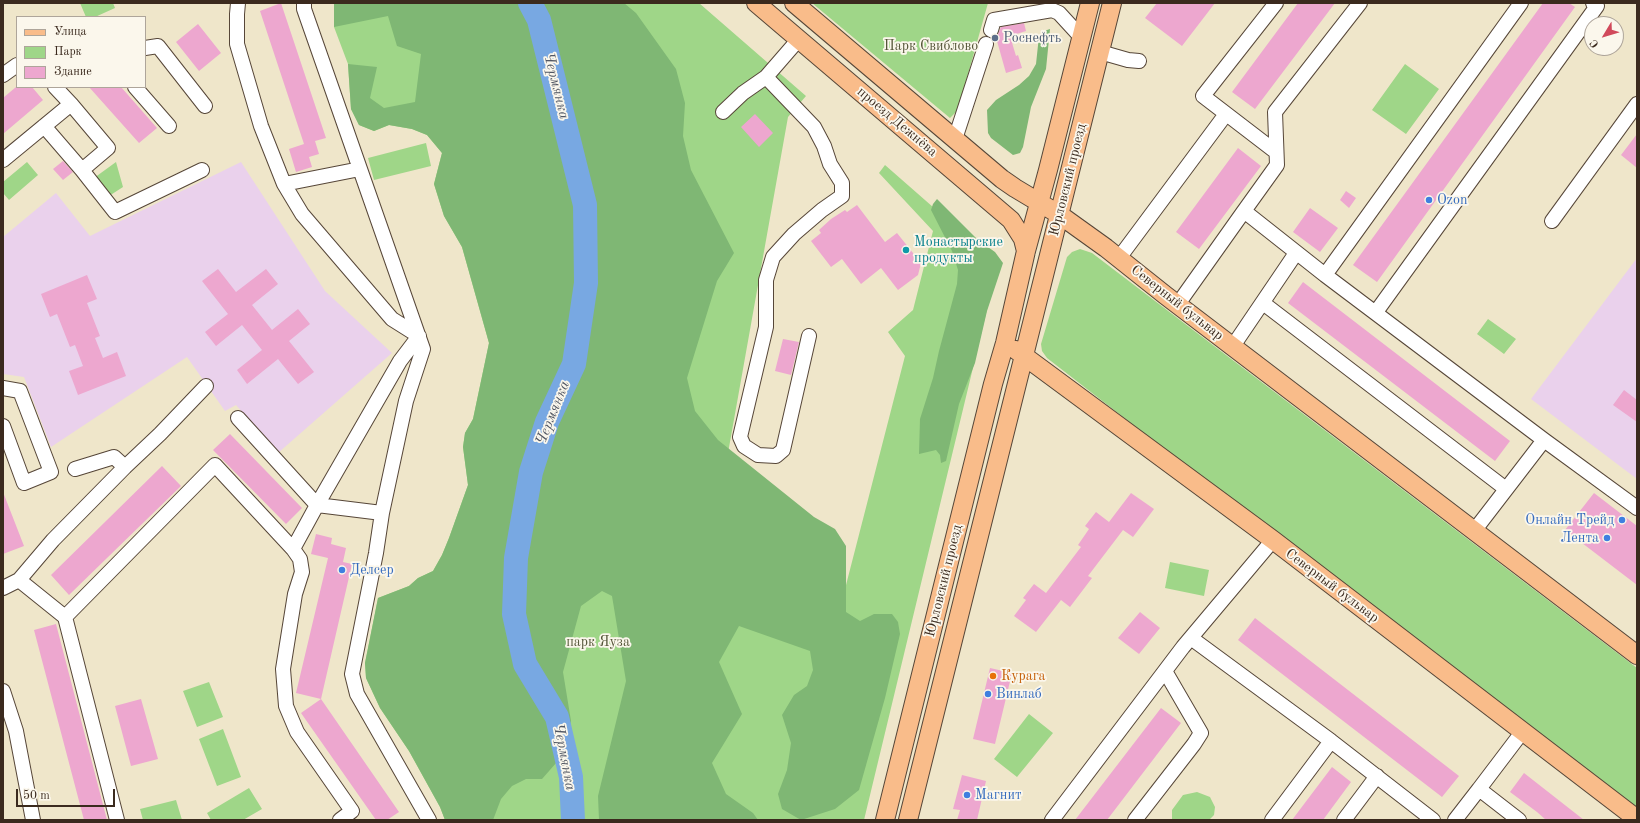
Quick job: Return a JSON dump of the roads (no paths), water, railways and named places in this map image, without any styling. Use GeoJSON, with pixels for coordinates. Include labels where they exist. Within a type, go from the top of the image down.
{"type":"FeatureCollection","features":[{"type":"Feature","properties":{"kind":"main road","name":"проезд Дежнёва"},"geometry":{"type":"LineString","coordinates":[[756,3],[1011,220],[1022,239],[1026,251]]}},
{"type":"Feature","properties":{"kind":"main road","name":"проезд Дежнёва"},"geometry":{"type":"LineString","coordinates":[[794,3],[1007,182],[1038,202]]}},
{"type":"Feature","properties":{"kind":"main road","name":"Юрловский проезд"},"geometry":{"type":"LineString","coordinates":[[885,820],[993,384],[1005,343],[1038,202],[1048,170],[1090,3]]}},
{"type":"Feature","properties":{"kind":"main road","name":"Юрловский проезд"},"geometry":{"type":"LineString","coordinates":[[908,820],[1025,357],[1112,3]]}},
{"type":"Feature","properties":{"kind":"main road","name":"Северный бульвар"},"geometry":{"type":"LineString","coordinates":[[1038,202],[1060,215],[1119,258],[1637,655]]}},
{"type":"Feature","properties":{"kind":"main road"},"geometry":{"type":"LineString","coordinates":[[1005,343],[1025,357]]}},
{"type":"Feature","properties":{"kind":"main road","name":"Северный бульвар"},"geometry":{"type":"LineString","coordinates":[[1025,357],[1273,540],[1637,819]]}},
{"type":"Feature","properties":{"kind":"street"},"geometry":{"type":"LineString","coordinates":[[238,3],[237,44],[261,126],[284,184],[302,214],[392,319],[419,336]]}},
{"type":"Feature","properties":{"kind":"street"},"geometry":{"type":"LineString","coordinates":[[304,3],[304,9],[423,349],[406,401],[382,513],[376,553],[352,674],[357,694],[429,820]]}},
{"type":"Feature","properties":{"kind":"street"},"geometry":{"type":"LineString","coordinates":[[1276,3],[1203,96],[1276,152]]}},
{"type":"Feature","properties":{"kind":"street"},"geometry":{"type":"LineString","coordinates":[[1178,304],[1277,165],[1275,112],[1360,3]]}},
{"type":"Feature","properties":{"kind":"street"},"geometry":{"type":"LineString","coordinates":[[1325,275],[1521,3]]}},
{"type":"Feature","properties":{"kind":"street"},"geometry":{"type":"LineString","coordinates":[[1376,312],[1597,6],[1593,3]]}},
{"type":"Feature","properties":{"kind":"street"},"geometry":{"type":"LineString","coordinates":[[991,30],[994,20],[1052,10],[1059,13],[1081,37]]}},
{"type":"Feature","properties":{"kind":"street"},"geometry":{"type":"LineString","coordinates":[[723,112],[742,93],[766,77],[799,39]]}},
{"type":"Feature","properties":{"kind":"street"},"geometry":{"type":"LineString","coordinates":[[955,139],[986,44]]}},
{"type":"Feature","properties":{"kind":"street"},"geometry":{"type":"LineString","coordinates":[[146,48],[158,46],[205,106]]}},
{"type":"Feature","properties":{"kind":"street"},"geometry":{"type":"LineString","coordinates":[[1100,52],[1128,60],[1139,61]]}},
{"type":"Feature","properties":{"kind":"street"},"geometry":{"type":"LineString","coordinates":[[3,75],[16,66]]}},
{"type":"Feature","properties":{"kind":"street"},"geometry":{"type":"LineString","coordinates":[[766,77],[814,127],[824,146],[830,164],[842,183],[842,196],[822,210],[794,234],[773,257],[766,280],[766,327],[740,437],[744,446],[758,455],[776,456],[783,450],[809,336]]}},
{"type":"Feature","properties":{"kind":"street"},"geometry":{"type":"LineString","coordinates":[[56,88],[108,148],[82,170]]}},
{"type":"Feature","properties":{"kind":"street"},"geometry":{"type":"LineString","coordinates":[[136,88],[170,126]]}},
{"type":"Feature","properties":{"kind":"street"},"geometry":{"type":"LineString","coordinates":[[3,160],[71,104]]}},
{"type":"Feature","properties":{"kind":"street"},"geometry":{"type":"LineString","coordinates":[[1552,220],[1637,104]]}},
{"type":"Feature","properties":{"kind":"street"},"geometry":{"type":"LineString","coordinates":[[1119,258],[1226,114]]}},
{"type":"Feature","properties":{"kind":"street"},"geometry":{"type":"LineString","coordinates":[[44,126],[82,170],[115,212],[202,170]]}},
{"type":"Feature","properties":{"kind":"street"},"geometry":{"type":"LineString","coordinates":[[284,184],[360,169]]}},
{"type":"Feature","properties":{"kind":"street"},"geometry":{"type":"LineString","coordinates":[[1244,211],[1325,275],[1637,508]]}},
{"type":"Feature","properties":{"kind":"street"},"geometry":{"type":"LineString","coordinates":[[1233,346],[1296,253]]}},
{"type":"Feature","properties":{"kind":"street"},"geometry":{"type":"LineString","coordinates":[[1263,303],[1506,489]]}},
{"type":"Feature","properties":{"kind":"street"},"geometry":{"type":"LineString","coordinates":[[293,549],[400,361],[419,336]]}},
{"type":"Feature","properties":{"kind":"street"},"geometry":{"type":"LineString","coordinates":[[3,588],[19,580],[49,545],[206,386]]}},
{"type":"Feature","properties":{"kind":"street"},"geometry":{"type":"LineString","coordinates":[[3,388],[20,391],[51,472],[24,483],[3,426]]}},
{"type":"Feature","properties":{"kind":"street"},"geometry":{"type":"LineString","coordinates":[[238,418],[317,505],[382,513]]}},
{"type":"Feature","properties":{"kind":"street"},"geometry":{"type":"LineString","coordinates":[[1474,531],[1544,440]]}},
{"type":"Feature","properties":{"kind":"street"},"geometry":{"type":"LineString","coordinates":[[75,469],[114,457],[125,467]]}},
{"type":"Feature","properties":{"kind":"street"},"geometry":{"type":"LineString","coordinates":[[65,617],[215,465],[293,549],[300,559],[302,572],[295,594],[283,669],[286,706],[297,732],[352,811],[341,820]]}},
{"type":"Feature","properties":{"kind":"street"},"geometry":{"type":"LineString","coordinates":[[1052,820],[1191,638],[1273,540]]}},
{"type":"Feature","properties":{"kind":"street"},"geometry":{"type":"LineString","coordinates":[[19,580],[65,617],[117,820]]}},
{"type":"Feature","properties":{"kind":"street"},"geometry":{"type":"LineString","coordinates":[[1191,638],[1331,741],[1432,820]]}},
{"type":"Feature","properties":{"kind":"street"},"geometry":{"type":"LineString","coordinates":[[1135,820],[1201,733],[1165,671]]}},
{"type":"Feature","properties":{"kind":"street"},"geometry":{"type":"LineString","coordinates":[[3,691],[9,733],[33,820]]}},
{"type":"Feature","properties":{"kind":"street"},"geometry":{"type":"LineString","coordinates":[[1455,820],[1523,731]]}},
{"type":"Feature","properties":{"kind":"street"},"geometry":{"type":"LineString","coordinates":[[1272,820],[1331,741]]}},
{"type":"Feature","properties":{"kind":"street"},"geometry":{"type":"LineString","coordinates":[[1344,820],[1377,776]]}},
{"type":"Feature","properties":{"kind":"street"},"geometry":{"type":"LineString","coordinates":[[1479,789],[1519,820]]}},
{"type":"Feature","properties":{"kind":"waterway","name":"Чермянка"},"geometry":{"type":"LineString","coordinates":[[530,3],[539,20],[585,205],[586,283],[574,364],[547,422],[531,472],[516,558],[514,614],[525,664],[557,717],[571,777],[573,820]]}},
{"type":"Feature","properties":{"kind":"place","name":"Роснефть"},"geometry":{"type":"Point","coordinates":[995,38]}},
{"type":"Feature","properties":{"kind":"place","name":"Ozon"},"geometry":{"type":"Point","coordinates":[1429,200]}},
{"type":"Feature","properties":{"kind":"place","name":"Монастырские продукты"},"geometry":{"type":"Point","coordinates":[906,250]}},
{"type":"Feature","properties":{"kind":"place","name":"Онлайн Трейд"},"geometry":{"type":"Point","coordinates":[1622,520]}},
{"type":"Feature","properties":{"kind":"place","name":"Лента"},"geometry":{"type":"Point","coordinates":[1607,538]}},
{"type":"Feature","properties":{"kind":"place","name":"Делсер"},"geometry":{"type":"Point","coordinates":[342,570]}},
{"type":"Feature","properties":{"kind":"place","name":"Курага"},"geometry":{"type":"Point","coordinates":[993,676]}},
{"type":"Feature","properties":{"kind":"place","name":"Винлаб"},"geometry":{"type":"Point","coordinates":[988,694]}},
{"type":"Feature","properties":{"kind":"place","name":"Магнит"},"geometry":{"type":"Point","coordinates":[967,795]}},
{"type":"Feature","properties":{"kind":"park label","name":"Парк Свиблово"},"geometry":{"type":"Point","coordinates":[931,46]}},
{"type":"Feature","properties":{"kind":"park label","name":"парк Яуза"},"geometry":{"type":"Point","coordinates":[598,642]}}]}
